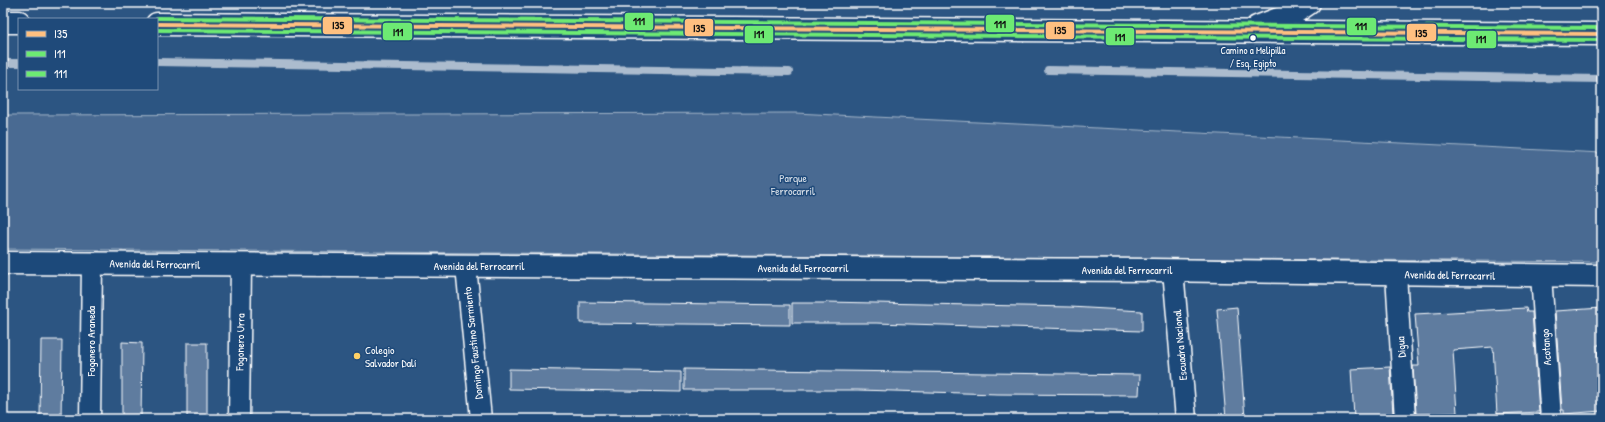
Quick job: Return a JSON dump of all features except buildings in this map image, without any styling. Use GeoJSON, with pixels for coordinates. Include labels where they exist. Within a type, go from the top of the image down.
{"type":"FeatureCollection","features":[{"type":"Feature","properties":{"kind":"street"},"geometry":{"type":"LineString","coordinates":[[1245,32],[1294,13],[1309,3]]}},
{"type":"Feature","properties":{"kind":"street"},"geometry":{"type":"LineString","coordinates":[[3,22],[18,22]]}},
{"type":"Feature","properties":{"kind":"street"},"geometry":{"type":"LineString","coordinates":[[158,24],[1602,34]]}},
{"type":"Feature","properties":{"kind":"street","name":"Avenida del Ferrocarril"},"geometry":{"type":"LineString","coordinates":[[3,263],[1173,270],[1602,276]]}},
{"type":"Feature","properties":{"kind":"street","name":"Fogonero Araneda"},"geometry":{"type":"LineString","coordinates":[[90,419],[92,264]]}},
{"type":"Feature","properties":{"kind":"street","name":"Fogonero Urra"},"geometry":{"type":"LineString","coordinates":[[239,419],[241,265]]}},
{"type":"Feature","properties":{"kind":"street","name":"Domingo Faustino Sarmiento"},"geometry":{"type":"LineString","coordinates":[[466,266],[481,419]]}},
{"type":"Feature","properties":{"kind":"street","name":"Escuadra Nacional"},"geometry":{"type":"LineString","coordinates":[[1173,270],[1186,419]]}},
{"type":"Feature","properties":{"kind":"street","name":"Digua"},"geometry":{"type":"LineString","coordinates":[[1396,274],[1405,419]]}},
{"type":"Feature","properties":{"kind":"street","name":"Acotango"},"geometry":{"type":"LineString","coordinates":[[1541,276],[1550,419]]}},
{"type":"Feature","properties":{"kind":"green space","name":"Parque Ferrocarril"},"geometry":{"type":"Polygon","coordinates":[[[795,113],[1602,153],[1602,262],[3,249],[3,115],[795,113]]]}},
{"type":"Feature","properties":{"kind":"waterway"},"geometry":{"type":"LineString","coordinates":[[158,62],[789,72]]}},
{"type":"Feature","properties":{"kind":"waterway"},"geometry":{"type":"LineString","coordinates":[[3,63],[18,63]]}},
{"type":"Feature","properties":{"kind":"waterway"},"geometry":{"type":"LineString","coordinates":[[1048,70],[1602,79]]}},
{"type":"Feature","properties":{"kind":"transit line","name":"111"},"geometry":{"type":"LineString","coordinates":[[158,18],[1602,28]]}},
{"type":"Feature","properties":{"kind":"transit line","name":"I35"},"geometry":{"type":"LineString","coordinates":[[158,24],[1602,34]]}},
{"type":"Feature","properties":{"kind":"transit line","name":"I11"},"geometry":{"type":"LineString","coordinates":[[158,30],[1602,40]]}},
{"type":"Feature","properties":{"kind":"place","name":"Camino a Melipilla / Esq. Egipto"},"geometry":{"type":"Point","coordinates":[1253,38]}},
{"type":"Feature","properties":{"kind":"place","name":"Colegio Salvador Dalí"},"geometry":{"type":"Point","coordinates":[357,356]}}]}
